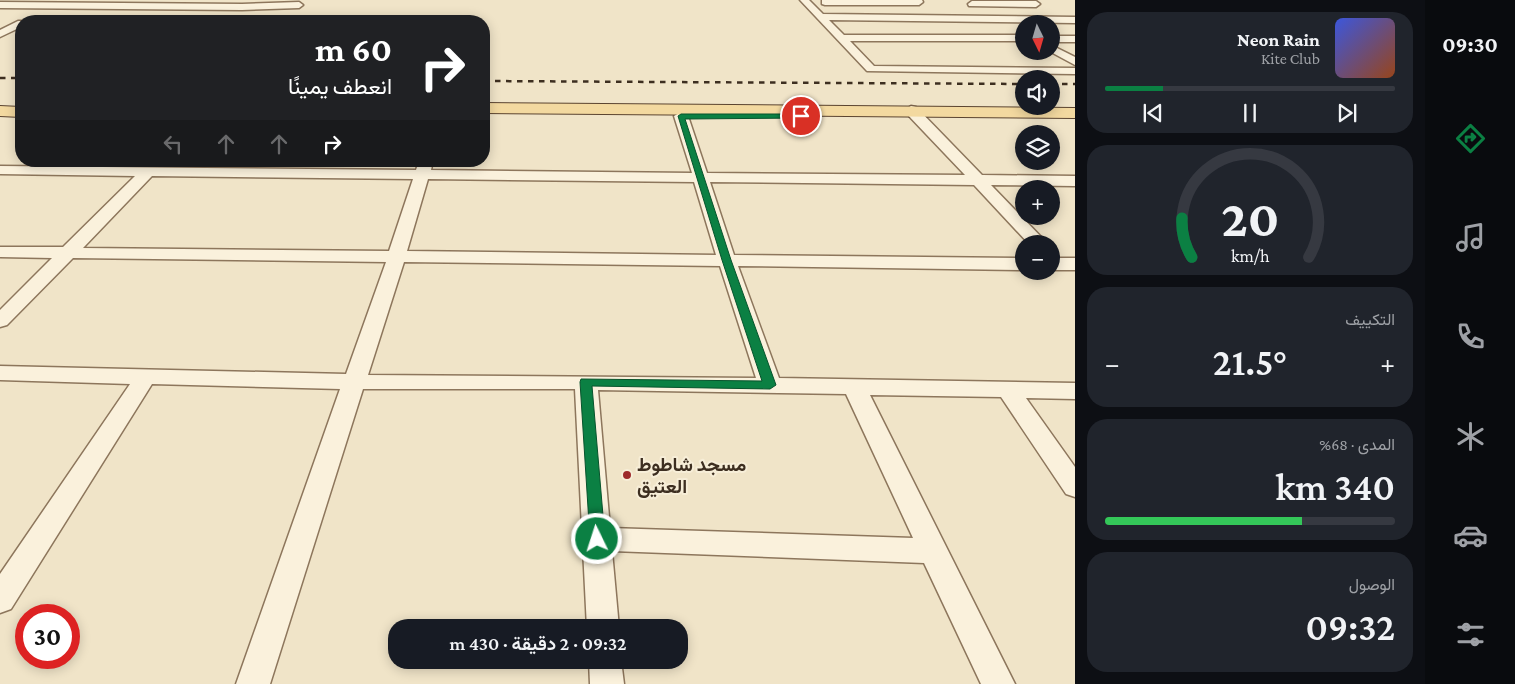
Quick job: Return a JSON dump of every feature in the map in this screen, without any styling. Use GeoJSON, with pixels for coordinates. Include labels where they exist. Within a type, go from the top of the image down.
{"type":"FeatureCollection","features":[{"type":"Feature","properties":{"kind":"main road"},"geometry":{"type":"LineString","coordinates":[[0,105],[15,105]]}},
{"type":"Feature","properties":{"kind":"main road"},"geometry":{"type":"LineString","coordinates":[[490,108],[914,114],[1075,119]]}},
{"type":"Feature","properties":{"kind":"main road"},"geometry":{"type":"LineString","coordinates":[[0,112],[15,112]]}},
{"type":"Feature","properties":{"kind":"main road"},"geometry":{"type":"LineString","coordinates":[[490,115],[681,116],[1075,113]]}},
{"type":"Feature","properties":{"kind":"street"},"geometry":{"type":"LineString","coordinates":[[805,1],[924,3],[943,18]]}},
{"type":"Feature","properties":{"kind":"street"},"geometry":{"type":"LineString","coordinates":[[805,1],[871,69],[1075,71]]}},
{"type":"Feature","properties":{"kind":"street"},"geometry":{"type":"LineString","coordinates":[[0,5],[242,7],[304,4],[288,9],[282,15]]}},
{"type":"Feature","properties":{"kind":"street"},"geometry":{"type":"LineString","coordinates":[[965,4],[1040,5],[1070,20],[1075,26]]}},
{"type":"Feature","properties":{"kind":"street"},"geometry":{"type":"LineString","coordinates":[[37,15],[58,5]]}},
{"type":"Feature","properties":{"kind":"street"},"geometry":{"type":"LineString","coordinates":[[994,10],[1040,5]]}},
{"type":"Feature","properties":{"kind":"street"},"geometry":{"type":"LineString","coordinates":[[77,15],[94,6]]}},
{"type":"Feature","properties":{"kind":"street"},"geometry":{"type":"LineString","coordinates":[[113,15],[128,6]]}},
{"type":"Feature","properties":{"kind":"street"},"geometry":{"type":"LineString","coordinates":[[150,15],[164,7]]}},
{"type":"Feature","properties":{"kind":"street"},"geometry":{"type":"LineString","coordinates":[[191,15],[204,7]]}},
{"type":"Feature","properties":{"kind":"street"},"geometry":{"type":"LineString","coordinates":[[231,15],[242,7]]}},
{"type":"Feature","properties":{"kind":"street"},"geometry":{"type":"LineString","coordinates":[[949,8],[1015,27]]}},
{"type":"Feature","properties":{"kind":"street"},"geometry":{"type":"LineString","coordinates":[[19,15],[44,12]]}},
{"type":"Feature","properties":{"kind":"street"},"geometry":{"type":"LineString","coordinates":[[821,16],[943,18],[1015,27]]}},
{"type":"Feature","properties":{"kind":"street"},"geometry":{"type":"LineString","coordinates":[[904,18],[948,49]]}},
{"type":"Feature","properties":{"kind":"street"},"geometry":{"type":"LineString","coordinates":[[917,26],[960,23],[1015,27]]}},
{"type":"Feature","properties":{"kind":"street"},"geometry":{"type":"LineString","coordinates":[[960,23],[969,30]]}},
{"type":"Feature","properties":{"kind":"street"},"geometry":{"type":"LineString","coordinates":[[0,34],[15,26]]}},
{"type":"Feature","properties":{"kind":"street"},"geometry":{"type":"LineString","coordinates":[[917,26],[969,30],[1015,27]]}},
{"type":"Feature","properties":{"kind":"street"},"geometry":{"type":"LineString","coordinates":[[1060,27],[1075,26]]}},
{"type":"Feature","properties":{"kind":"street"},"geometry":{"type":"LineString","coordinates":[[842,38],[983,38],[1015,27]]}},
{"type":"Feature","properties":{"kind":"street"},"geometry":{"type":"LineString","coordinates":[[0,34],[15,33]]}},
{"type":"Feature","properties":{"kind":"street"},"geometry":{"type":"LineString","coordinates":[[983,38],[997,47]]}},
{"type":"Feature","properties":{"kind":"street"},"geometry":{"type":"LineString","coordinates":[[1060,38],[1075,39]]}},
{"type":"Feature","properties":{"kind":"street"},"geometry":{"type":"LineString","coordinates":[[1060,48],[1075,48]]}},
{"type":"Feature","properties":{"kind":"street"},"geometry":{"type":"LineString","coordinates":[[1060,53],[1073,60]]}},
{"type":"Feature","properties":{"kind":"street"},"geometry":{"type":"LineString","coordinates":[[962,60],[976,70]]}},
{"type":"Feature","properties":{"kind":"street"},"geometry":{"type":"LineString","coordinates":[[914,114],[979,179],[1031,235]]}},
{"type":"Feature","properties":{"kind":"street"},"geometry":{"type":"LineString","coordinates":[[681,116],[726,260],[770,385]]}},
{"type":"Feature","properties":{"kind":"street"},"geometry":{"type":"LineString","coordinates":[[0,170],[148,172],[424,168],[700,178],[1075,180]]}},
{"type":"Feature","properties":{"kind":"street"},"geometry":{"type":"LineString","coordinates":[[253,684],[354,382],[379,314],[424,168]]}},
{"type":"Feature","properties":{"kind":"street"},"geometry":{"type":"LineString","coordinates":[[0,321],[148,172]]}},
{"type":"Feature","properties":{"kind":"street"},"geometry":{"type":"LineString","coordinates":[[0,252],[1015,264]]}},
{"type":"Feature","properties":{"kind":"street"},"geometry":{"type":"LineString","coordinates":[[0,373],[354,382],[586,382],[1075,391]]}},
{"type":"Feature","properties":{"kind":"street"},"geometry":{"type":"LineString","coordinates":[[0,599],[145,378]]}},
{"type":"Feature","properties":{"kind":"street"},"geometry":{"type":"LineString","coordinates":[[586,382],[602,619]]}},
{"type":"Feature","properties":{"kind":"street"},"geometry":{"type":"LineString","coordinates":[[855,388],[998,684]]}},
{"type":"Feature","properties":{"kind":"street"},"geometry":{"type":"LineString","coordinates":[[1008,390],[1075,487]]}},
{"type":"Feature","properties":{"kind":"street"},"geometry":{"type":"LineString","coordinates":[[597,539],[934,552]]}},
{"type":"Feature","properties":{"kind":"street"},"geometry":{"type":"LineString","coordinates":[[606,669],[607,684]]}},
{"type":"Feature","properties":{"kind":"railway"},"geometry":{"type":"LineString","coordinates":[[0,78],[15,78]]}},
{"type":"Feature","properties":{"kind":"railway"},"geometry":{"type":"LineString","coordinates":[[490,81],[1015,84]]}},
{"type":"Feature","properties":{"kind":"railway"},"geometry":{"type":"LineString","coordinates":[[1060,84],[1075,84]]}},
{"type":"Feature","properties":{"kind":"place","name":"مسجد شاطوط العتيق"},"geometry":{"type":"Point","coordinates":[627,475]}},
{"type":"Feature","properties":{"kind":"route"},"geometry":{"type":"LineString","coordinates":[[597,539],[586,382],[770,385],[726,260],[681,116],[801,116]]}}]}
